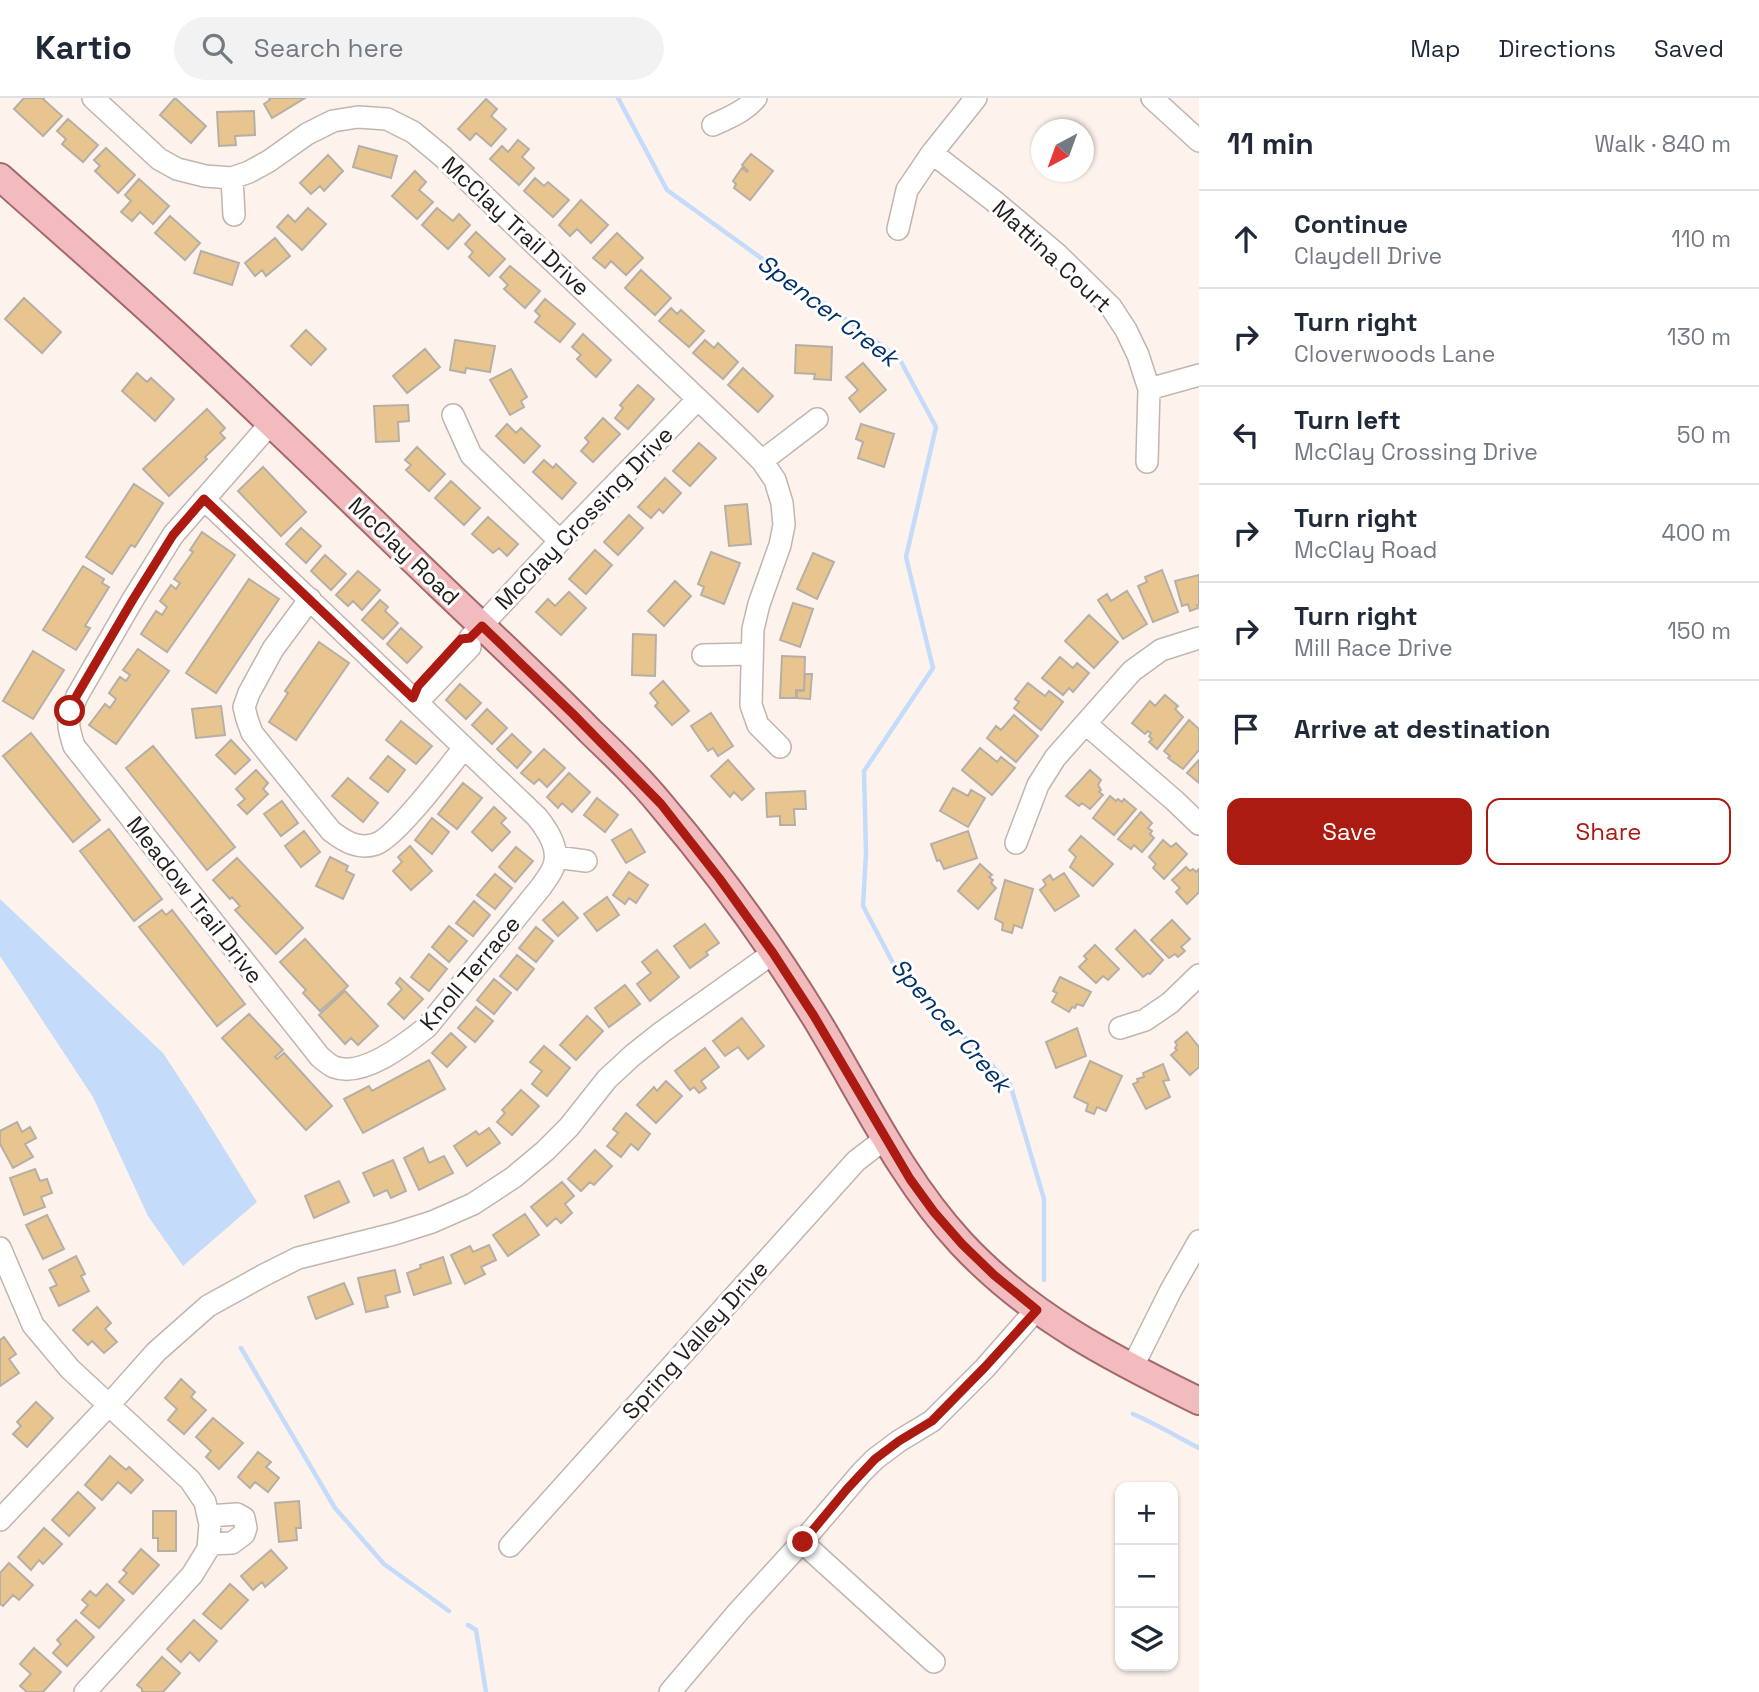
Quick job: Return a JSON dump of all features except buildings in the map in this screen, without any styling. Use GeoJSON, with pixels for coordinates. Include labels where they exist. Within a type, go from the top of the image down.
{"type":"FeatureCollection","features":[{"type":"Feature","properties":{"kind":"main road","name":"McClay Road"},"geometry":{"type":"LineString","coordinates":[[0,177],[192,349],[271,424],[476,632],[593,733],[661,804],[773,953],[814,1016],[910,1179],[962,1244],[994,1275],[1037,1310],[1081,1340],[1199,1401]]}},
{"type":"Feature","properties":{"kind":"street"},"geometry":{"type":"LineString","coordinates":[[93,98],[159,159],[177,169],[205,176],[232,178],[234,215]]}},
{"type":"Feature","properties":{"kind":"street"},"geometry":{"type":"LineString","coordinates":[[713,125],[737,114],[756,98]]}},
{"type":"Feature","properties":{"kind":"street"},"geometry":{"type":"LineString","coordinates":[[898,229],[907,190],[932,153],[976,98]]}},
{"type":"Feature","properties":{"kind":"street"},"geometry":{"type":"LineString","coordinates":[[1152,98],[1199,141]]}},
{"type":"Feature","properties":{"kind":"street","name":"McClay Trail Drive"},"geometry":{"type":"LineString","coordinates":[[232,178],[269,161],[307,134],[333,121],[358,117],[387,119],[412,132],[442,156],[762,461],[775,480],[782,503],[784,525],[753,629],[751,705],[758,725],[780,747]]}},
{"type":"Feature","properties":{"kind":"street","name":"Mattina Court"},"geometry":{"type":"LineString","coordinates":[[932,153],[1058,255],[1111,307],[1138,355],[1149,389],[1147,462]]}},
{"type":"Feature","properties":{"kind":"street"},"geometry":{"type":"LineString","coordinates":[[1149,389],[1199,375]]}},
{"type":"Feature","properties":{"kind":"street","name":"McClay Crossing Drive"},"geometry":{"type":"LineString","coordinates":[[413,698],[425,694],[434,685],[470,647],[476,632],[560,541],[698,399]]}},
{"type":"Feature","properties":{"kind":"street"},"geometry":{"type":"LineString","coordinates":[[453,415],[471,455],[560,541]]}},
{"type":"Feature","properties":{"kind":"street"},"geometry":{"type":"LineString","coordinates":[[762,461],[817,419]]}},
{"type":"Feature","properties":{"kind":"street"},"geometry":{"type":"LineString","coordinates":[[271,424],[204,499],[537,817],[550,832],[554,863],[586,861]]}},
{"type":"Feature","properties":{"kind":"street","name":"Meadow Trail Drive"},"geometry":{"type":"LineString","coordinates":[[204,499],[173,535],[132,601],[77,695],[67,725],[74,746],[304,1039],[333,1067]]}},
{"type":"Feature","properties":{"kind":"street"},"geometry":{"type":"LineString","coordinates":[[310,599],[274,649],[248,693],[244,707],[252,733],[331,831],[345,842],[376,844],[416,806],[464,748]]}},
{"type":"Feature","properties":{"kind":"street"},"geometry":{"type":"LineString","coordinates":[[1016,843],[1046,771],[1132,671],[1161,650],[1199,638]]}},
{"type":"Feature","properties":{"kind":"street"},"geometry":{"type":"LineString","coordinates":[[703,655],[752,654]]}},
{"type":"Feature","properties":{"kind":"street"},"geometry":{"type":"LineString","coordinates":[[1086,724],[1199,824]]}},
{"type":"Feature","properties":{"kind":"street","name":"Knoll Terrace"},"geometry":{"type":"LineString","coordinates":[[333,1067],[349,1069],[378,1060],[427,1027],[541,887],[554,863]]}},
{"type":"Feature","properties":{"kind":"street"},"geometry":{"type":"LineString","coordinates":[[0,1520],[156,1352],[208,1306],[298,1258],[394,1234],[432,1222],[473,1204],[514,1177],[545,1151],[569,1127],[607,1079],[633,1055],[662,1031],[773,953]]}},
{"type":"Feature","properties":{"kind":"street"},"geometry":{"type":"LineString","coordinates":[[1120,1028],[1145,1020],[1170,1003],[1199,975]]}},
{"type":"Feature","properties":{"kind":"street","name":"Spring Valley Drive"},"geometry":{"type":"LineString","coordinates":[[510,1546],[856,1161],[886,1138]]}},
{"type":"Feature","properties":{"kind":"street"},"geometry":{"type":"LineString","coordinates":[[1132,1368],[1199,1241]]}},
{"type":"Feature","properties":{"kind":"street"},"geometry":{"type":"LineString","coordinates":[[0,1248],[33,1325],[70,1369],[190,1480],[205,1503],[210,1524],[208,1549],[192,1575],[85,1692]]}},
{"type":"Feature","properties":{"kind":"street"},"geometry":{"type":"LineString","coordinates":[[677,1690],[738,1612],[875,1459],[932,1421],[1037,1310]]}},
{"type":"Feature","properties":{"kind":"street"},"geometry":{"type":"LineString","coordinates":[[208,1516],[237,1514],[244,1518],[246,1523],[244,1534],[232,1543],[209,1544]]}},
{"type":"Feature","properties":{"kind":"street"},"geometry":{"type":"LineString","coordinates":[[803,1542],[934,1662]]}},
{"type":"Feature","properties":{"kind":"water"},"geometry":{"type":"Polygon","coordinates":[[[0,899],[163,1053],[257,1202],[183,1266],[148,1216],[93,1097],[0,956],[0,899]]]}},
{"type":"Feature","properties":{"kind":"waterway","name":"Spencer Creek"},"geometry":{"type":"LineString","coordinates":[[618,98],[667,190],[899,358],[936,427],[906,557],[933,668],[864,771],[866,853],[863,906],[893,963],[1010,1084],[1044,1199],[1044,1280]]}},
{"type":"Feature","properties":{"kind":"waterway"},"geometry":{"type":"LineString","coordinates":[[241,1348],[335,1508],[384,1564],[449,1611]]}},
{"type":"Feature","properties":{"kind":"waterway","name":"Spencer Creek"},"geometry":{"type":"LineString","coordinates":[[1133,1414],[1199,1448]]}},
{"type":"Feature","properties":{"kind":"waterway"},"geometry":{"type":"LineString","coordinates":[[468,1625],[476,1630],[486,1692]]}},
{"type":"Feature","properties":{"kind":"route"},"geometry":{"type":"LineString","coordinates":[[70,711],[173,535],[204,499],[413,698],[418,686],[461,639],[470,638],[482,626],[612,752],[661,804],[773,953],[814,1016],[910,1179],[934,1212],[994,1275],[1037,1310],[932,1421],[875,1459],[803,1542]]}}]}
